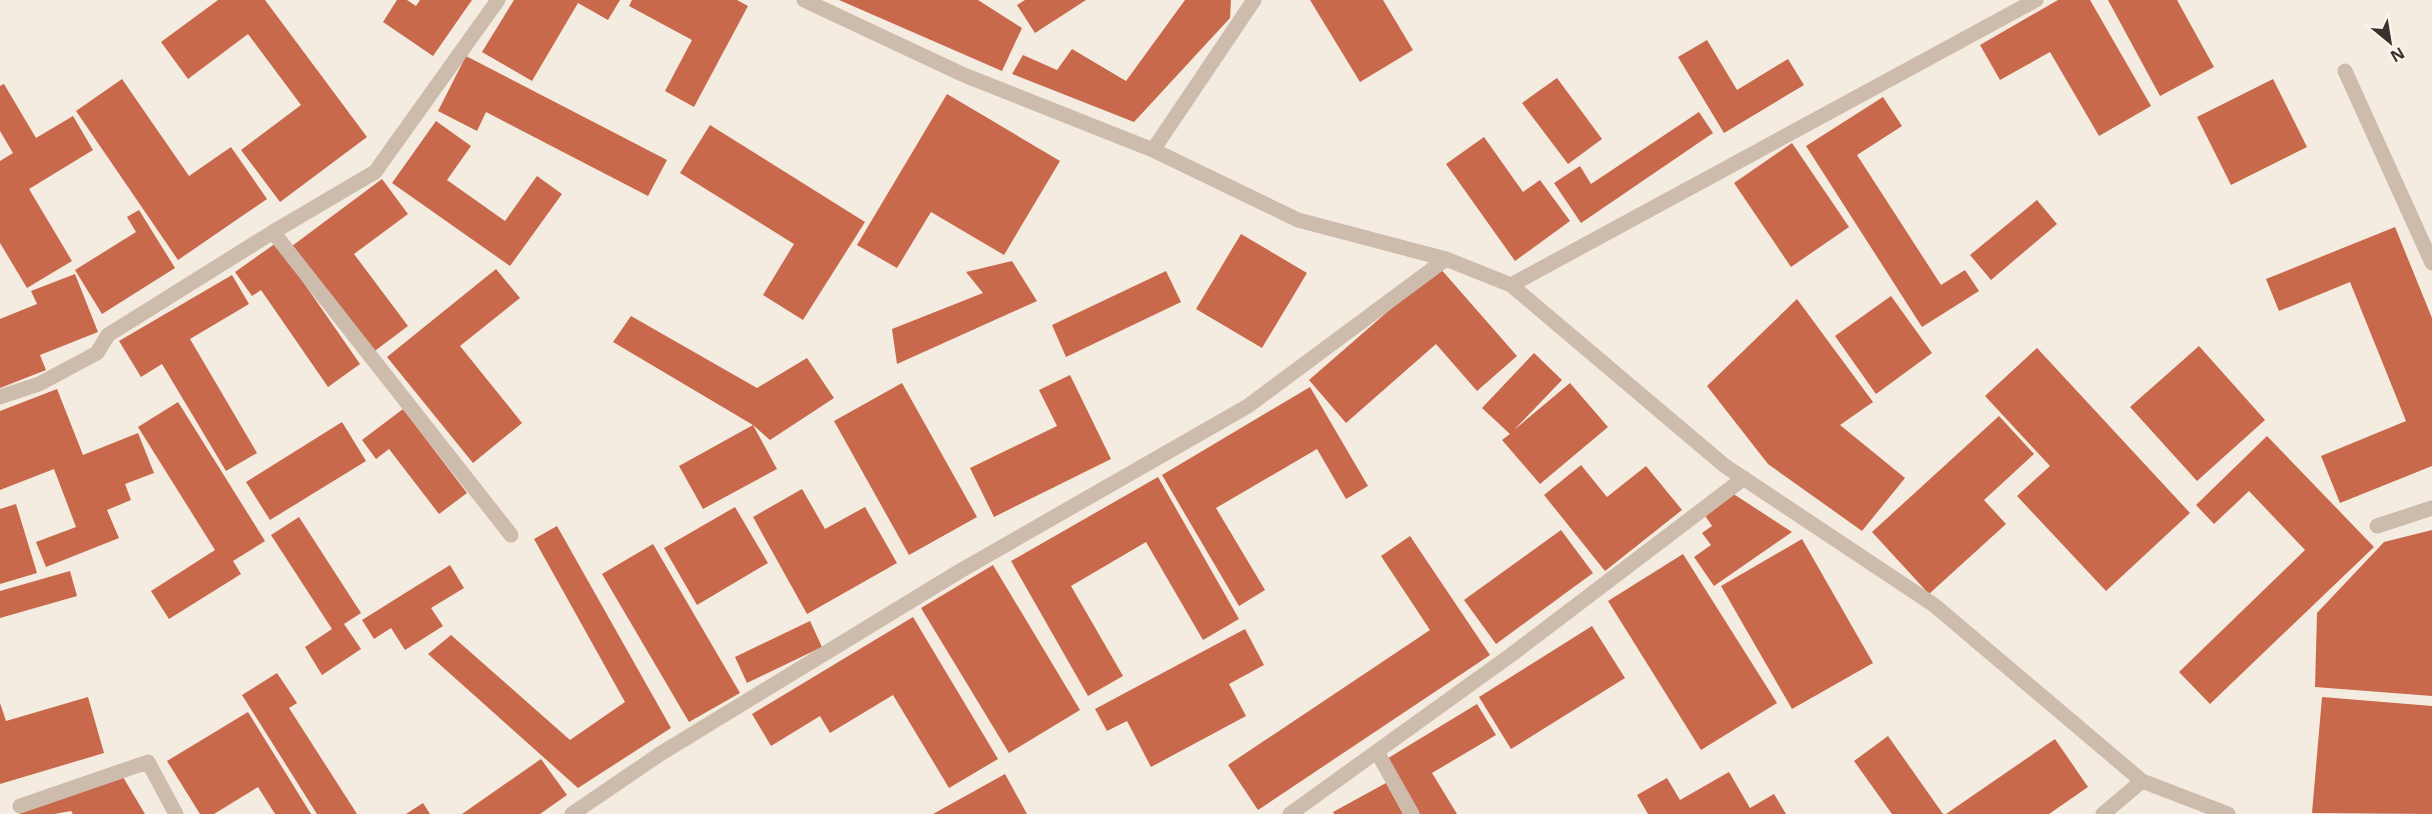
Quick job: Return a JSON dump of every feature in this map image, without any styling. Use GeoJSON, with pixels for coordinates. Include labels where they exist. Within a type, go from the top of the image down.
{"type":"FeatureCollection","features":[{"type":"Feature","properties":{"kind":"street"},"geometry":{"type":"LineString","coordinates":[[0,397],[39,384],[97,353],[108,335],[273,232],[375,172],[498,0]]}},
{"type":"Feature","properties":{"kind":"street"},"geometry":{"type":"LineString","coordinates":[[804,0],[964,75],[1154,150],[1298,220],[1446,259],[1511,285],[1725,466],[1934,605],[2142,781],[2228,814]]}},
{"type":"Feature","properties":{"kind":"street"},"geometry":{"type":"LineString","coordinates":[[1154,150],[1254,0]]}},
{"type":"Feature","properties":{"kind":"street"},"geometry":{"type":"LineString","coordinates":[[1511,285],[2036,0]]}},
{"type":"Feature","properties":{"kind":"street"},"geometry":{"type":"LineString","coordinates":[[2344,71],[2432,263]]}},
{"type":"Feature","properties":{"kind":"street"},"geometry":{"type":"LineString","coordinates":[[273,232],[511,535]]}},
{"type":"Feature","properties":{"kind":"street"},"geometry":{"type":"LineString","coordinates":[[572,814],[660,754],[960,571],[1248,406],[1446,259]]}},
{"type":"Feature","properties":{"kind":"street"},"geometry":{"type":"LineString","coordinates":[[1290,814],[1511,655],[1744,478]]}},
{"type":"Feature","properties":{"kind":"street"},"geometry":{"type":"LineString","coordinates":[[2377,526],[2432,508]]}},
{"type":"Feature","properties":{"kind":"street"},"geometry":{"type":"LineString","coordinates":[[1377,752],[1412,814]]}},
{"type":"Feature","properties":{"kind":"street"},"geometry":{"type":"LineString","coordinates":[[20,806],[148,762],[176,814]]}},
{"type":"Feature","properties":{"kind":"street"},"geometry":{"type":"LineString","coordinates":[[2103,814],[2142,781]]}},
{"type":"Feature","properties":{"kind":"building"},"geometry":{"type":"Polygon","coordinates":[[[218,0],[265,0],[367,137],[280,202],[241,150],[301,105],[248,34],[188,79],[161,42],[218,0]]]}},
{"type":"Feature","properties":{"kind":"building"},"geometry":{"type":"Polygon","coordinates":[[[397,0],[407,0],[416,6],[420,0],[472,0],[433,56],[383,22],[397,0]]]}},
{"type":"Feature","properties":{"kind":"building"},"geometry":{"type":"Polygon","coordinates":[[[514,0],[620,0],[608,20],[578,3],[532,81],[482,52],[514,0]]]}},
{"type":"Feature","properties":{"kind":"building"},"geometry":{"type":"Polygon","coordinates":[[[632,0],[737,0],[748,6],[694,107],[665,91],[692,40],[629,6],[632,0]]]}},
{"type":"Feature","properties":{"kind":"building"},"geometry":{"type":"Polygon","coordinates":[[[839,0],[978,0],[1022,28],[1002,71],[839,0]]]}},
{"type":"Feature","properties":{"kind":"building"},"geometry":{"type":"Polygon","coordinates":[[[1025,0],[1086,0],[1035,33],[1017,5],[1025,0]]]}},
{"type":"Feature","properties":{"kind":"building"},"geometry":{"type":"Polygon","coordinates":[[[1185,0],[1231,0],[1230,18],[1134,122],[1012,74],[1023,55],[1057,70],[1072,49],[1126,81],[1185,0]]]}},
{"type":"Feature","properties":{"kind":"building"},"geometry":{"type":"Polygon","coordinates":[[[1310,0],[1383,0],[1413,50],[1360,82],[1310,0]]]}},
{"type":"Feature","properties":{"kind":"building"},"geometry":{"type":"Polygon","coordinates":[[[2058,0],[2090,0],[2151,106],[2099,136],[2050,52],[2000,80],[1980,45],[2058,0]]]}},
{"type":"Feature","properties":{"kind":"building"},"geometry":{"type":"Polygon","coordinates":[[[2108,0],[2177,0],[2214,67],[2160,96],[2108,0]]]}},
{"type":"Feature","properties":{"kind":"building"},"geometry":{"type":"Polygon","coordinates":[[[1707,40],[1737,90],[1788,59],[1804,85],[1724,133],[1678,57],[1707,40]]]}},
{"type":"Feature","properties":{"kind":"building"},"geometry":{"type":"Polygon","coordinates":[[[466,56],[667,160],[648,196],[486,112],[477,131],[438,111],[466,56]]]}},
{"type":"Feature","properties":{"kind":"building"},"geometry":{"type":"Polygon","coordinates":[[[1557,78],[1602,139],[1568,164],[1522,103],[1557,78]]]}},
{"type":"Feature","properties":{"kind":"building"},"geometry":{"type":"Polygon","coordinates":[[[122,79],[189,176],[231,147],[267,199],[178,260],[76,111],[122,79]]]}},
{"type":"Feature","properties":{"kind":"building"},"geometry":{"type":"Polygon","coordinates":[[[2273,79],[2307,147],[2231,185],[2197,117],[2273,79]]]}},
{"type":"Feature","properties":{"kind":"building"},"geometry":{"type":"Polygon","coordinates":[[[4,84],[36,138],[73,116],[93,150],[29,189],[72,261],[27,288],[0,243],[0,161],[13,153],[0,131],[0,86],[4,84]]]}},
{"type":"Feature","properties":{"kind":"building"},"geometry":{"type":"Polygon","coordinates":[[[947,94],[1060,161],[1004,255],[931,212],[897,268],[857,245],[947,94]]]}},
{"type":"Feature","properties":{"kind":"building"},"geometry":{"type":"Polygon","coordinates":[[[1883,97],[1902,126],[1857,155],[1941,285],[1965,270],[1979,291],[1922,327],[1806,146],[1883,97]]]}},
{"type":"Feature","properties":{"kind":"building"},"geometry":{"type":"Polygon","coordinates":[[[1699,112],[1713,133],[1581,223],[1554,183],[1580,166],[1591,184],[1699,112]]]}},
{"type":"Feature","properties":{"kind":"building"},"geometry":{"type":"Polygon","coordinates":[[[436,121],[471,146],[447,180],[505,221],[537,176],[562,194],[510,266],[392,183],[436,121]]]}},
{"type":"Feature","properties":{"kind":"building"},"geometry":{"type":"Polygon","coordinates":[[[710,125],[865,222],[803,320],[763,295],[794,244],[680,173],[710,125]]]}},
{"type":"Feature","properties":{"kind":"building"},"geometry":{"type":"Polygon","coordinates":[[[1484,137],[1523,192],[1540,180],[1570,221],[1515,261],[1446,164],[1484,137]]]}},
{"type":"Feature","properties":{"kind":"building"},"geometry":{"type":"Polygon","coordinates":[[[1792,143],[1849,227],[1791,267],[1734,183],[1792,143]]]}},
{"type":"Feature","properties":{"kind":"building"},"geometry":{"type":"Polygon","coordinates":[[[382,179],[408,214],[354,254],[408,326],[372,353],[292,246],[382,179]]]}},
{"type":"Feature","properties":{"kind":"building"},"geometry":{"type":"Polygon","coordinates":[[[2037,200],[2057,224],[1991,280],[1970,255],[2037,200]]]}},
{"type":"Feature","properties":{"kind":"building"},"geometry":{"type":"Polygon","coordinates":[[[139,210],[175,268],[102,314],[75,270],[136,232],[127,217],[139,210]]]}},
{"type":"Feature","properties":{"kind":"building"},"geometry":{"type":"Polygon","coordinates":[[[2395,227],[2432,318],[2432,466],[2340,503],[2321,456],[2406,421],[2350,282],[2279,311],[2266,279],[2395,227]]]}},
{"type":"Feature","properties":{"kind":"building"},"geometry":{"type":"Polygon","coordinates":[[[1241,234],[1307,273],[1262,348],[1196,309],[1241,234]]]}},
{"type":"Feature","properties":{"kind":"building"},"geometry":{"type":"Polygon","coordinates":[[[276,243],[360,364],[328,387],[261,290],[252,296],[235,272],[276,243]]]}},
{"type":"Feature","properties":{"kind":"building"},"geometry":{"type":"Polygon","coordinates":[[[1012,261],[1037,301],[897,364],[892,329],[983,293],[966,272],[1012,261]]]}},
{"type":"Feature","properties":{"kind":"building"},"geometry":{"type":"Polygon","coordinates":[[[1439,267],[1517,356],[1477,391],[1436,344],[1346,423],[1309,380],[1439,267]]]}},
{"type":"Feature","properties":{"kind":"building"},"geometry":{"type":"Polygon","coordinates":[[[496,269],[520,298],[460,346],[522,423],[473,463],[387,357],[496,269]]]}},
{"type":"Feature","properties":{"kind":"building"},"geometry":{"type":"Polygon","coordinates":[[[1166,271],[1181,302],[1066,357],[1052,325],[1166,271]]]}},
{"type":"Feature","properties":{"kind":"building"},"geometry":{"type":"Polygon","coordinates":[[[75,274],[98,332],[40,355],[46,370],[0,388],[0,319],[37,304],[31,291],[75,274]]]}},
{"type":"Feature","properties":{"kind":"building"},"geometry":{"type":"Polygon","coordinates":[[[232,275],[249,304],[190,339],[257,453],[226,471],[162,364],[141,377],[119,341],[232,275]]]}},
{"type":"Feature","properties":{"kind":"building"},"geometry":{"type":"Polygon","coordinates":[[[1891,296],[1932,353],[1876,394],[1835,336],[1891,296]]]}},
{"type":"Feature","properties":{"kind":"building"},"geometry":{"type":"Polygon","coordinates":[[[1797,299],[1873,402],[1840,425],[1905,478],[1862,531],[1768,464],[1707,386],[1797,299]]]}},
{"type":"Feature","properties":{"kind":"building"},"geometry":{"type":"Polygon","coordinates":[[[631,316],[757,388],[807,358],[834,398],[770,440],[753,425],[613,342],[631,316]]]}},
{"type":"Feature","properties":{"kind":"building"},"geometry":{"type":"Polygon","coordinates":[[[2199,346],[2265,420],[2197,481],[2130,407],[2199,346]]]}},
{"type":"Feature","properties":{"kind":"building"},"geometry":{"type":"Polygon","coordinates":[[[2037,348],[2190,513],[2106,591],[2017,496],[2050,466],[1985,396],[2037,348]]]}},
{"type":"Feature","properties":{"kind":"building"},"geometry":{"type":"Polygon","coordinates":[[[1534,353],[1562,380],[1514,430],[1570,383],[1608,427],[1540,484],[1502,440],[1510,434],[1482,408],[1534,353]]]}},
{"type":"Feature","properties":{"kind":"building"},"geometry":{"type":"Polygon","coordinates":[[[1070,375],[1111,459],[994,517],[970,468],[1057,426],[1039,390],[1070,375]]]}},
{"type":"Feature","properties":{"kind":"building"},"geometry":{"type":"Polygon","coordinates":[[[902,383],[977,517],[909,555],[834,421],[902,383]]]}},
{"type":"Feature","properties":{"kind":"building"},"geometry":{"type":"Polygon","coordinates":[[[1310,387],[1368,486],[1346,499],[1317,449],[1216,508],[1265,590],[1239,606],[1162,475],[1310,387]]]}},
{"type":"Feature","properties":{"kind":"building"},"geometry":{"type":"Polygon","coordinates":[[[57,389],[83,455],[138,433],[154,473],[125,484],[131,500],[107,510],[119,538],[46,567],[36,542],[76,527],[54,469],[0,490],[0,411],[57,389]]]}},
{"type":"Feature","properties":{"kind":"building"},"geometry":{"type":"Polygon","coordinates":[[[178,402],[265,541],[233,561],[241,574],[169,619],[151,591],[215,550],[138,427],[178,402]]]}},
{"type":"Feature","properties":{"kind":"building"},"geometry":{"type":"Polygon","coordinates":[[[403,409],[467,493],[439,514],[389,449],[376,459],[362,440],[403,409]]]}},
{"type":"Feature","properties":{"kind":"building"},"geometry":{"type":"Polygon","coordinates":[[[1999,416],[2034,454],[1984,500],[2006,524],[1929,594],[1872,532],[1999,416]]]}},
{"type":"Feature","properties":{"kind":"building"},"geometry":{"type":"Polygon","coordinates":[[[342,422],[366,461],[270,520],[246,482],[342,422]]]}},
{"type":"Feature","properties":{"kind":"building"},"geometry":{"type":"Polygon","coordinates":[[[753,425],[777,469],[703,509],[679,466],[753,425]]]}},
{"type":"Feature","properties":{"kind":"building"},"geometry":{"type":"Polygon","coordinates":[[[2267,436],[2374,547],[2210,704],[2179,672],[2305,550],[2249,491],[2214,524],[2196,505],[2267,436]]]}},
{"type":"Feature","properties":{"kind":"building"},"geometry":{"type":"Polygon","coordinates":[[[1581,465],[1607,497],[1646,466],[1682,510],[1605,571],[1544,495],[1581,465]]]}},
{"type":"Feature","properties":{"kind":"building"},"geometry":{"type":"Polygon","coordinates":[[[1158,477],[1239,619],[1203,640],[1146,542],[1071,586],[1123,676],[1088,696],[1011,561],[1158,477]]]}},
{"type":"Feature","properties":{"kind":"building"},"geometry":{"type":"Polygon","coordinates":[[[802,489],[825,529],[865,507],[897,563],[807,614],[753,517],[802,489]]]}},
{"type":"Feature","properties":{"kind":"building"},"geometry":{"type":"Polygon","coordinates":[[[1732,493],[1792,532],[1714,586],[1694,557],[1711,545],[1702,533],[1712,526],[1704,514],[1732,493]]]}},
{"type":"Feature","properties":{"kind":"building"},"geometry":{"type":"Polygon","coordinates":[[[16,504],[37,573],[0,584],[0,509],[16,504]]]}},
{"type":"Feature","properties":{"kind":"building"},"geometry":{"type":"Polygon","coordinates":[[[735,507],[768,563],[697,605],[664,548],[735,507]]]}},
{"type":"Feature","properties":{"kind":"building"},"geometry":{"type":"Polygon","coordinates":[[[299,517],[361,613],[344,624],[361,649],[322,675],[305,647],[332,629],[271,535],[299,517]]]}},
{"type":"Feature","properties":{"kind":"building"},"geometry":{"type":"Polygon","coordinates":[[[557,526],[671,728],[578,788],[428,654],[451,635],[570,740],[625,702],[534,539],[557,526]]]}},
{"type":"Feature","properties":{"kind":"building"},"geometry":{"type":"Polygon","coordinates":[[[1561,530],[1593,573],[1496,644],[1464,600],[1561,530]]]}},
{"type":"Feature","properties":{"kind":"building"},"geometry":{"type":"Polygon","coordinates":[[[2432,530],[2432,696],[2315,687],[2317,613],[2384,542],[2432,530]]]}},
{"type":"Feature","properties":{"kind":"building"},"geometry":{"type":"Polygon","coordinates":[[[1410,536],[1490,655],[1258,810],[1228,765],[1430,630],[1381,556],[1410,536]]]}},
{"type":"Feature","properties":{"kind":"building"},"geometry":{"type":"Polygon","coordinates":[[[1802,539],[1873,663],[1792,709],[1721,586],[1802,539]]]}},
{"type":"Feature","properties":{"kind":"building"},"geometry":{"type":"Polygon","coordinates":[[[653,544],[740,693],[689,722],[602,574],[653,544]]]}},
{"type":"Feature","properties":{"kind":"building"},"geometry":{"type":"Polygon","coordinates":[[[1683,554],[1777,703],[1701,750],[1608,601],[1683,554]]]}},
{"type":"Feature","properties":{"kind":"building"},"geometry":{"type":"Polygon","coordinates":[[[450,565],[464,588],[431,608],[443,626],[405,650],[391,628],[374,639],[362,620],[450,565]]]}},
{"type":"Feature","properties":{"kind":"building"},"geometry":{"type":"Polygon","coordinates":[[[993,565],[1080,710],[1009,753],[921,608],[993,565]]]}},
{"type":"Feature","properties":{"kind":"building"},"geometry":{"type":"Polygon","coordinates":[[[70,571],[77,596],[0,618],[0,591],[70,571]]]}},
{"type":"Feature","properties":{"kind":"building"},"geometry":{"type":"Polygon","coordinates":[[[913,617],[998,759],[949,788],[893,695],[830,733],[820,716],[771,746],[752,714],[913,617]]]}},
{"type":"Feature","properties":{"kind":"building"},"geometry":{"type":"Polygon","coordinates":[[[810,621],[822,647],[747,683],[735,657],[810,621]]]}},
{"type":"Feature","properties":{"kind":"building"},"geometry":{"type":"Polygon","coordinates":[[[1592,626],[1625,678],[1511,749],[1479,697],[1592,626]]]}},
{"type":"Feature","properties":{"kind":"building"},"geometry":{"type":"Polygon","coordinates":[[[1245,629],[1264,665],[1229,684],[1246,716],[1151,767],[1127,721],[1107,731],[1095,709],[1245,629]]]}},
{"type":"Feature","properties":{"kind":"building"},"geometry":{"type":"Polygon","coordinates":[[[277,673],[297,703],[289,708],[357,814],[317,814],[242,695],[277,673]]]}},
{"type":"Feature","properties":{"kind":"building"},"geometry":{"type":"Polygon","coordinates":[[[88,697],[104,753],[0,784],[0,703],[6,721],[88,697]]]}},
{"type":"Feature","properties":{"kind":"building"},"geometry":{"type":"Polygon","coordinates":[[[2322,697],[2432,706],[2432,814],[2312,813],[2322,697]]]}},
{"type":"Feature","properties":{"kind":"building"},"geometry":{"type":"Polygon","coordinates":[[[1477,704],[1496,735],[1432,773],[1457,814],[1418,814],[1385,760],[1477,704]]]}},
{"type":"Feature","properties":{"kind":"building"},"geometry":{"type":"Polygon","coordinates":[[[248,712],[311,814],[275,814],[258,787],[214,814],[200,814],[167,761],[248,712]]]}},
{"type":"Feature","properties":{"kind":"building"},"geometry":{"type":"Polygon","coordinates":[[[1888,736],[1943,814],[1892,814],[1854,761],[1888,736]]]}},
{"type":"Feature","properties":{"kind":"building"},"geometry":{"type":"Polygon","coordinates":[[[2055,739],[2088,787],[2049,814],[1946,814],[2055,739]]]}},
{"type":"Feature","properties":{"kind":"building"},"geometry":{"type":"Polygon","coordinates":[[[541,759],[567,795],[540,814],[462,814],[541,759]]]}},
{"type":"Feature","properties":{"kind":"building"},"geometry":{"type":"Polygon","coordinates":[[[117,767],[145,814],[73,814],[71,811],[54,814],[20,814],[15,805],[117,767]]]}},
{"type":"Feature","properties":{"kind":"building"},"geometry":{"type":"Polygon","coordinates":[[[1729,772],[1750,808],[1774,794],[1786,814],[1648,814],[1637,795],[1667,778],[1680,800],[1729,772]]]}},
{"type":"Feature","properties":{"kind":"building"},"geometry":{"type":"Polygon","coordinates":[[[1005,774],[1027,814],[933,814],[1005,774]]]}},
{"type":"Feature","properties":{"kind":"building"},"geometry":{"type":"Polygon","coordinates":[[[1386,783],[1403,814],[1334,814],[1333,812],[1386,783]]]}},
{"type":"Feature","properties":{"kind":"building"},"geometry":{"type":"Polygon","coordinates":[[[423,803],[430,814],[406,814],[423,803]]]}}]}
